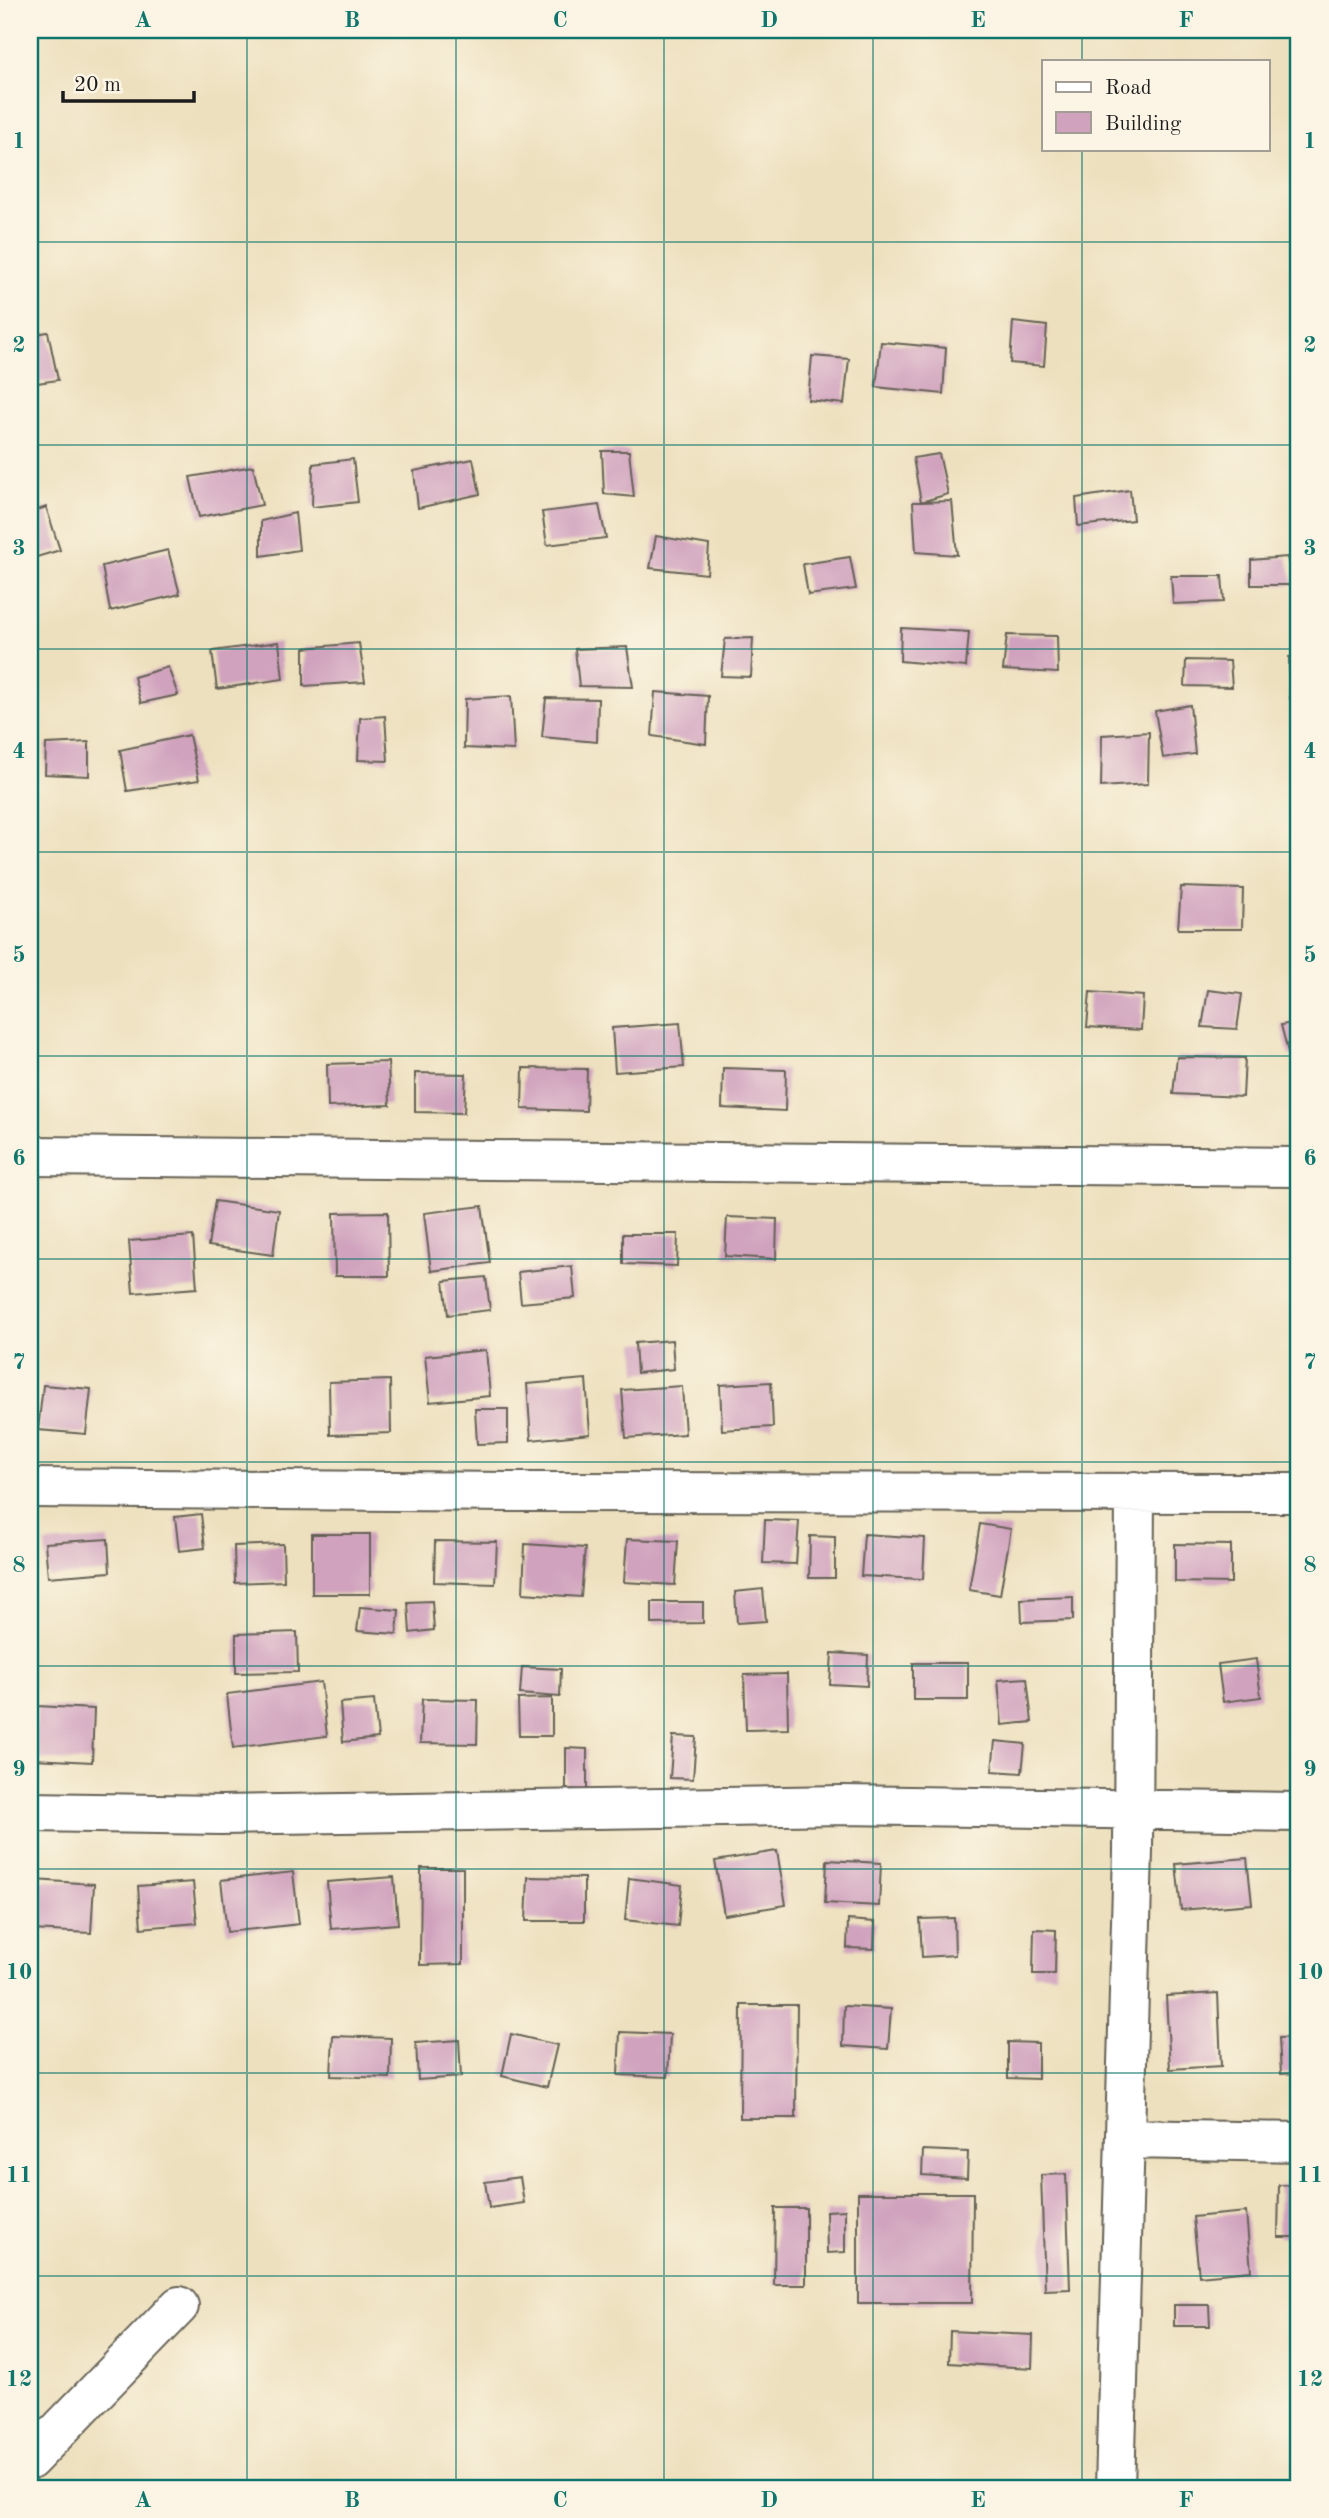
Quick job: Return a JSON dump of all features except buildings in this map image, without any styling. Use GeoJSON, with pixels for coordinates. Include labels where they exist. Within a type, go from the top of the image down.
{"type":"FeatureCollection","features":[{"type":"Feature","properties":{"kind":"street"},"geometry":{"type":"LineString","coordinates":[[30,1156],[1299,1167]]}},
{"type":"Feature","properties":{"kind":"street"},"geometry":{"type":"LineString","coordinates":[[30,1488],[512,1492],[1299,1493]]}},
{"type":"Feature","properties":{"kind":"street"},"geometry":{"type":"LineString","coordinates":[[1115,2488],[1133,1852],[1135,1491]]}},
{"type":"Feature","properties":{"kind":"street"},"geometry":{"type":"LineString","coordinates":[[30,1812],[220,1815],[843,1804],[1299,1812]]}},
{"type":"Feature","properties":{"kind":"street"},"geometry":{"type":"LineString","coordinates":[[1126,2138],[1299,2142]]}},
{"type":"Feature","properties":{"kind":"street"},"geometry":{"type":"LineString","coordinates":[[30,2460],[179,2306]]}}]}
